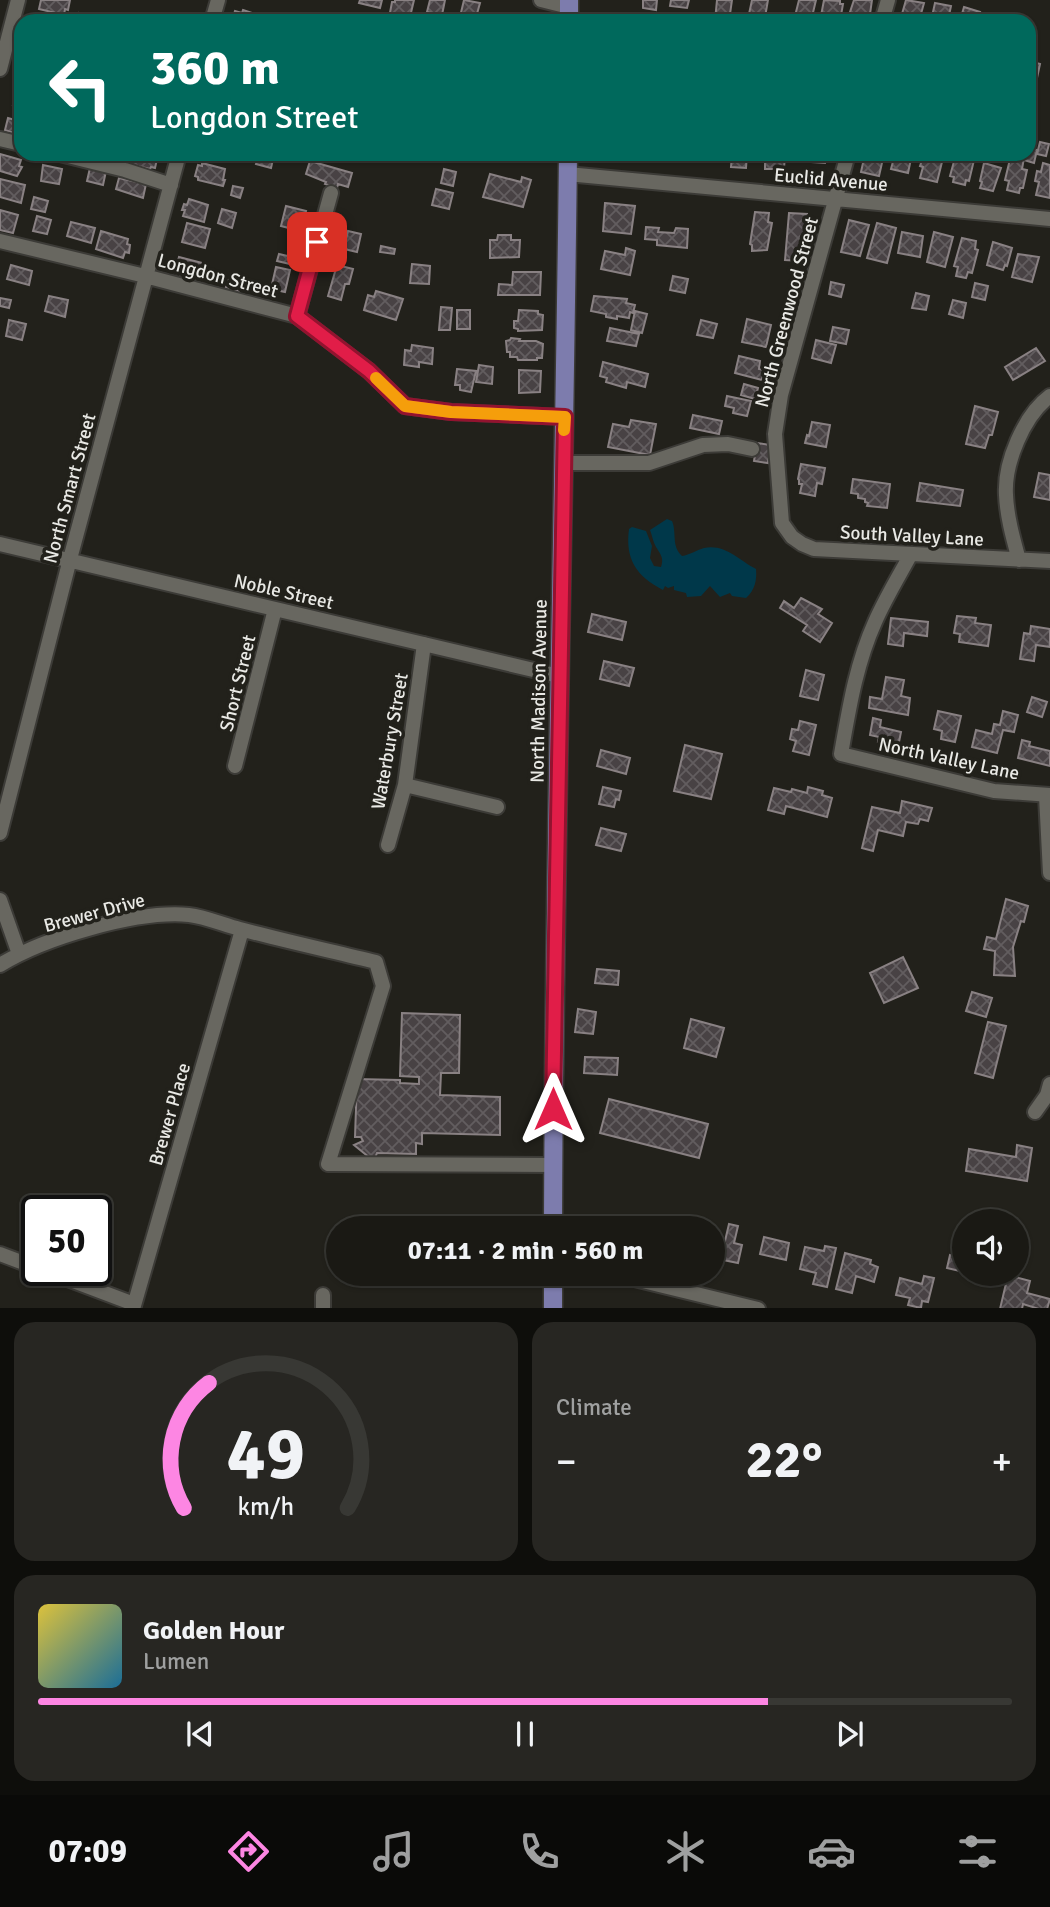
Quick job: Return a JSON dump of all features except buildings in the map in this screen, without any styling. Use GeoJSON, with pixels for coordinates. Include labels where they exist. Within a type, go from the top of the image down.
{"type":"FeatureCollection","features":[{"type":"Feature","properties":{"kind":"main road","name":"North Madison Avenue"},"geometry":{"type":"LineString","coordinates":[[553,1216],[568,161]]}},
{"type":"Feature","properties":{"kind":"main road"},"geometry":{"type":"LineString","coordinates":[[552,1286],[553,1308]]}},
{"type":"Feature","properties":{"kind":"street"},"geometry":{"type":"LineString","coordinates":[[541,0],[569,9]]}},
{"type":"Feature","properties":{"kind":"street"},"geometry":{"type":"LineString","coordinates":[[0,69],[14,15]]}},
{"type":"Feature","properties":{"kind":"street"},"geometry":{"type":"LineString","coordinates":[[89,161],[171,185]]}},
{"type":"Feature","properties":{"kind":"street","name":"North Smart Street"},"geometry":{"type":"LineString","coordinates":[[0,833],[70,559],[177,161]]}},
{"type":"Feature","properties":{"kind":"street","name":"North Greenwood Street"},"geometry":{"type":"LineString","coordinates":[[782,523],[775,434],[781,395],[846,161]]}},
{"type":"Feature","properties":{"kind":"street","name":"Euclid Avenue"},"geometry":{"type":"LineString","coordinates":[[568,174],[1050,219]]}},
{"type":"Feature","properties":{"kind":"street"},"geometry":{"type":"LineString","coordinates":[[297,316],[331,194]]}},
{"type":"Feature","properties":{"kind":"street","name":"Longdon Street"},"geometry":{"type":"LineString","coordinates":[[0,241],[297,316],[369,371],[405,406],[451,412],[565,417]]}},
{"type":"Feature","properties":{"kind":"street"},"geometry":{"type":"LineString","coordinates":[[1019,560],[1008,517],[1005,491],[1010,464],[1021,433],[1031,415],[1050,396]]}},
{"type":"Feature","properties":{"kind":"street"},"geometry":{"type":"LineString","coordinates":[[564,463],[649,463],[704,445],[728,444],[752,449]]}},
{"type":"Feature","properties":{"kind":"street","name":"South Valley Lane"},"geometry":{"type":"LineString","coordinates":[[782,523],[792,537],[814,549],[1050,561]]}},
{"type":"Feature","properties":{"kind":"street","name":"Noble Street"},"geometry":{"type":"LineString","coordinates":[[0,544],[559,676]]}},
{"type":"Feature","properties":{"kind":"street","name":"North Valley Lane"},"geometry":{"type":"LineString","coordinates":[[911,554],[875,622],[859,665],[852,689],[841,754],[994,791],[1048,796]]}},
{"type":"Feature","properties":{"kind":"street","name":"Short Street"},"geometry":{"type":"LineString","coordinates":[[235,766],[275,609]]}},
{"type":"Feature","properties":{"kind":"street","name":"Waterbury Street"},"geometry":{"type":"LineString","coordinates":[[388,845],[405,785],[424,644]]}},
{"type":"Feature","properties":{"kind":"street"},"geometry":{"type":"LineString","coordinates":[[405,785],[497,807]]}},
{"type":"Feature","properties":{"kind":"street"},"geometry":{"type":"LineString","coordinates":[[1048,796],[1050,873]]}},
{"type":"Feature","properties":{"kind":"street"},"geometry":{"type":"LineString","coordinates":[[0,900],[19,954]]}},
{"type":"Feature","properties":{"kind":"street","name":"Brewer Drive"},"geometry":{"type":"LineString","coordinates":[[0,965],[19,954],[80,933],[155,915],[190,915],[376,962],[383,986],[328,1164],[553,1165]]}},
{"type":"Feature","properties":{"kind":"street","name":"Brewer Place"},"geometry":{"type":"LineString","coordinates":[[133,1306],[242,930]]}},
{"type":"Feature","properties":{"kind":"street"},"geometry":{"type":"LineString","coordinates":[[1035,1112],[1047,1095],[1050,1084]]}},
{"type":"Feature","properties":{"kind":"street"},"geometry":{"type":"LineString","coordinates":[[0,1254],[21,1262]]}},
{"type":"Feature","properties":{"kind":"street"},"geometry":{"type":"LineString","coordinates":[[84,1286],[133,1306]]}},
{"type":"Feature","properties":{"kind":"street"},"geometry":{"type":"LineString","coordinates":[[665,1286],[758,1308]]}},
{"type":"Feature","properties":{"kind":"water"},"geometry":{"type":"Polygon","coordinates":[[[667,519],[672,521],[676,548],[682,556],[704,548],[719,548],[756,569],[752,592],[746,598],[732,596],[730,593],[720,597],[710,586],[701,596],[687,597],[686,593],[674,590],[674,586],[665,586],[663,590],[646,579],[634,566],[631,558],[629,529],[632,527],[646,531],[652,546],[650,558],[654,566],[661,567],[661,557],[650,530],[667,519]]]}},
{"type":"Feature","properties":{"kind":"slow traffic"},"geometry":{"type":"LineString","coordinates":[[376,378],[405,406],[451,412],[565,417],[564,430]]}},
{"type":"Feature","properties":{"kind":"route"},"geometry":{"type":"LineString","coordinates":[[317,242],[297,316],[369,371],[405,406],[451,412],[565,417],[553,1109]]}}]}
